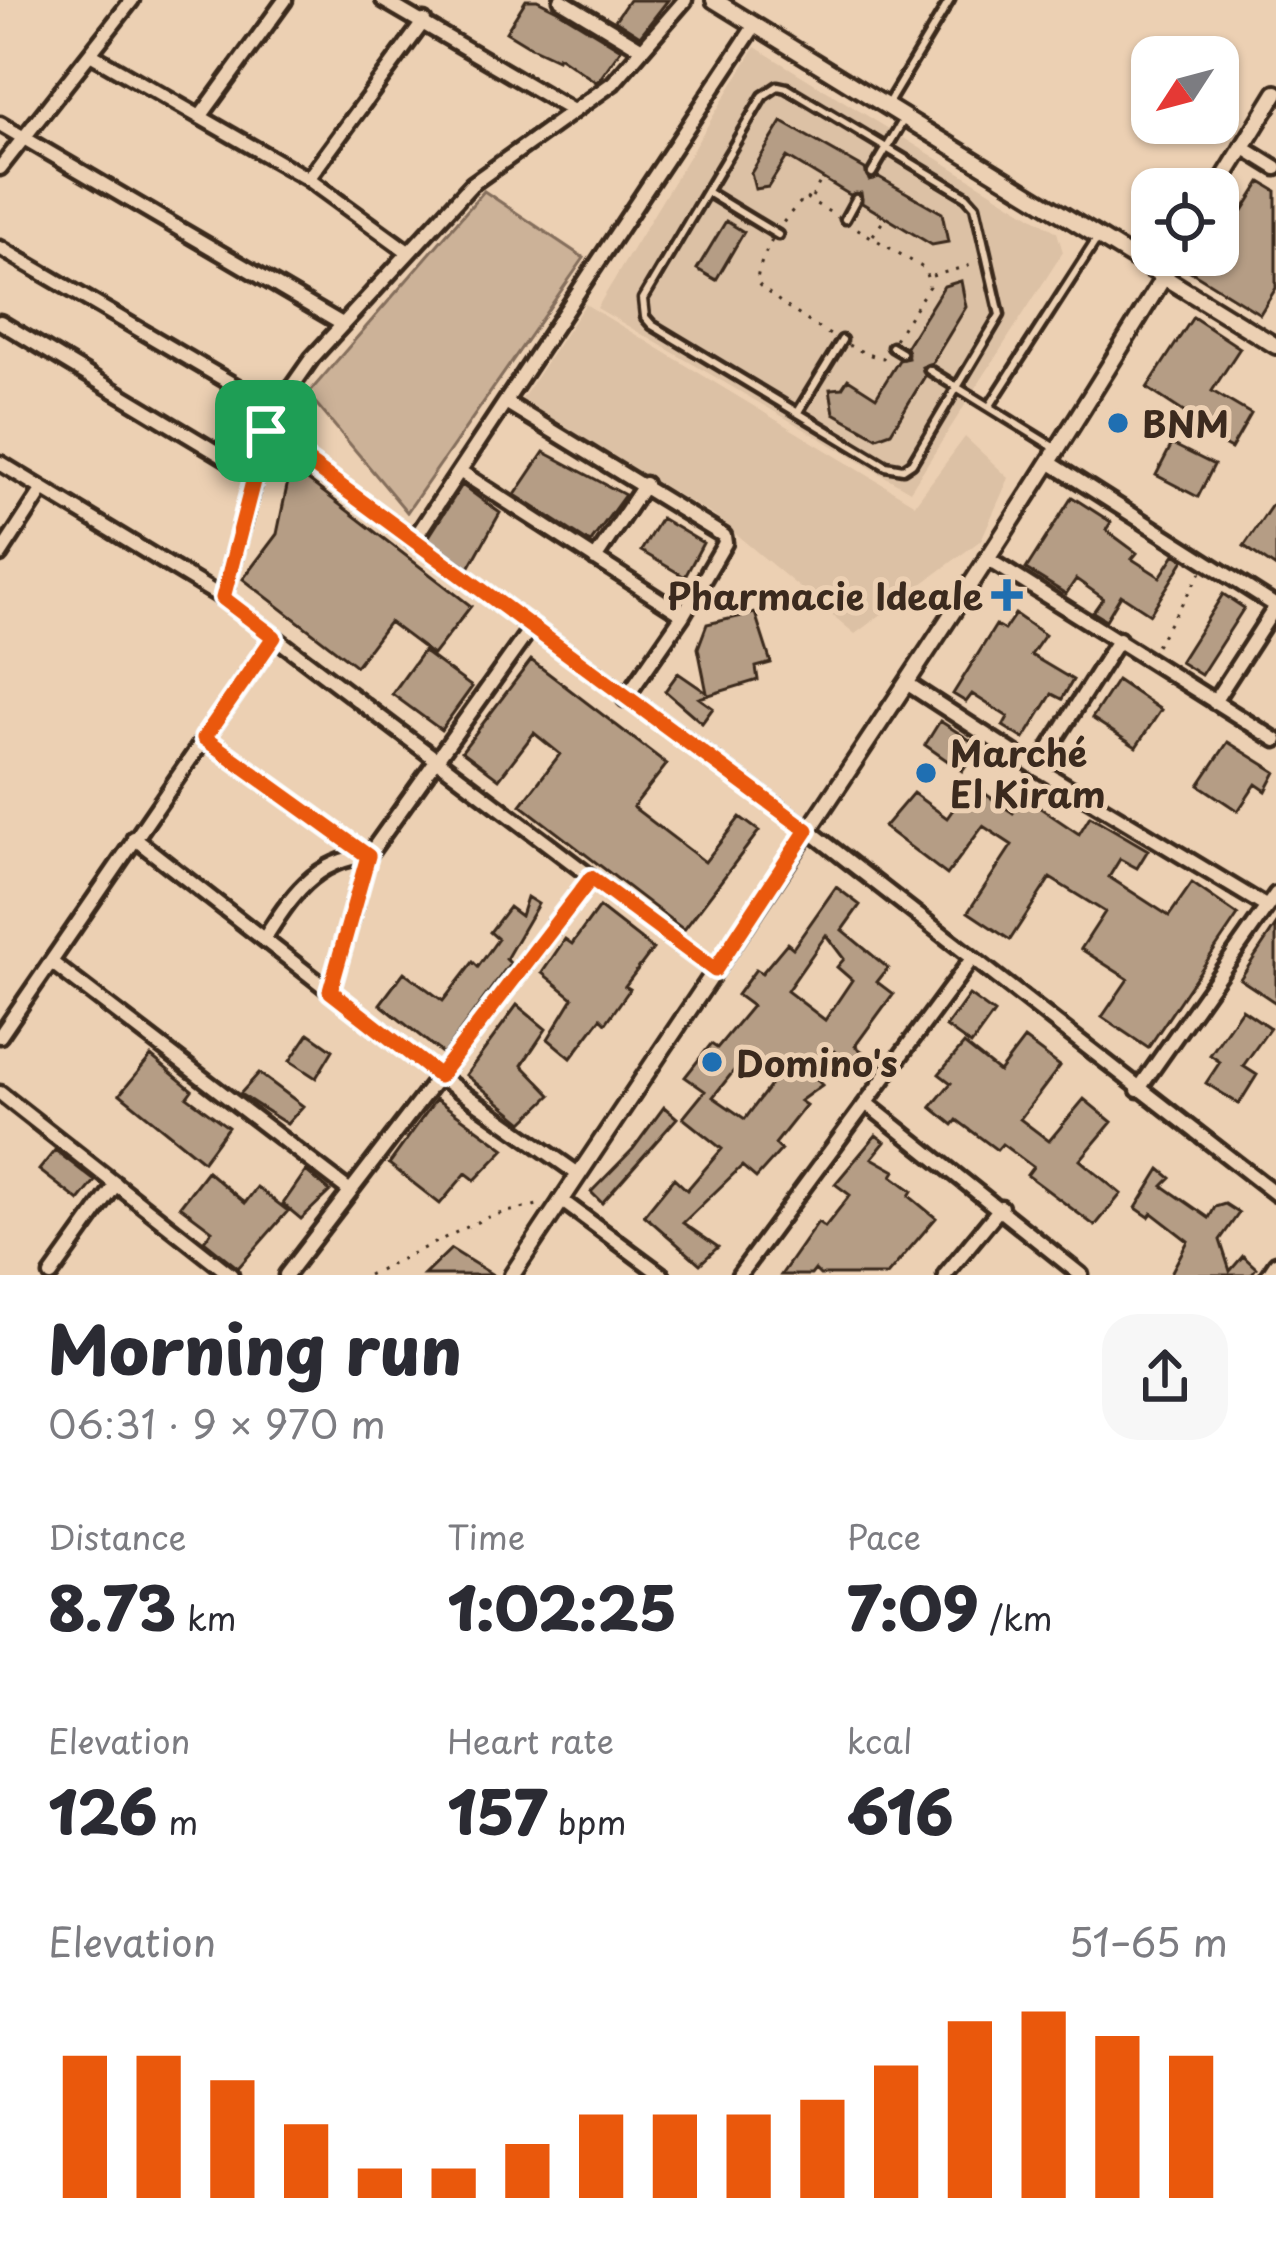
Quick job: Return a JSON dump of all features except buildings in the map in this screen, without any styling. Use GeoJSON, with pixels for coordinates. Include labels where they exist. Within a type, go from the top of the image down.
{"type":"FeatureCollection","features":[{"type":"Feature","properties":{"kind":"street"},"geometry":{"type":"LineString","coordinates":[[0,168],[132,0]]}},
{"type":"Feature","properties":{"kind":"street"},"geometry":{"type":"LineString","coordinates":[[200,117],[285,0]]}},
{"type":"Feature","properties":{"kind":"street"},"geometry":{"type":"LineString","coordinates":[[383,0],[572,111]]}},
{"type":"Feature","properties":{"kind":"street"},"geometry":{"type":"LineString","coordinates":[[561,0],[642,50]]}},
{"type":"Feature","properties":{"kind":"street"},"geometry":{"type":"LineString","coordinates":[[223,598],[275,409],[341,324],[472,184],[613,83],[685,0]]}},
{"type":"Feature","properties":{"kind":"street"},"geometry":{"type":"LineString","coordinates":[[714,0],[1131,255]]}},
{"type":"Feature","properties":{"kind":"street"},"geometry":{"type":"LineString","coordinates":[[308,179],[424,21]]}},
{"type":"Feature","properties":{"kind":"street"},"geometry":{"type":"LineString","coordinates":[[413,541],[755,25]]}},
{"type":"Feature","properties":{"kind":"street"},"geometry":{"type":"LineString","coordinates":[[92,56],[308,179],[407,251]]}},
{"type":"Feature","properties":{"kind":"street"},"geometry":{"type":"LineString","coordinates":[[1230,168],[1276,93]]}},
{"type":"Feature","properties":{"kind":"street"},"geometry":{"type":"LineString","coordinates":[[0,124],[341,324]]}},
{"type":"Feature","properties":{"kind":"street"},"geometry":{"type":"LineString","coordinates":[[1242,147],[1276,167]]}},
{"type":"Feature","properties":{"kind":"street"},"geometry":{"type":"LineString","coordinates":[[0,248],[275,409]]}},
{"type":"Feature","properties":{"kind":"street"},"geometry":{"type":"LineString","coordinates":[[512,1275],[908,684],[1165,276],[1276,346]]}},
{"type":"Feature","properties":{"kind":"street"},"geometry":{"type":"LineString","coordinates":[[0,322],[256,476]]}},
{"type":"Feature","properties":{"kind":"street"},"geometry":{"type":"LineString","coordinates":[[507,403],[724,536],[725,543],[683,615],[626,699]]}},
{"type":"Feature","properties":{"kind":"street"},"geometry":{"type":"LineString","coordinates":[[266,431],[807,830],[1276,1194]]}},
{"type":"Feature","properties":{"kind":"street"},"geometry":{"type":"LineString","coordinates":[[1054,456],[1276,606],[1214,702]]}},
{"type":"Feature","properties":{"kind":"street"},"geometry":{"type":"LineString","coordinates":[[0,463],[223,598],[715,970]]}},
{"type":"Feature","properties":{"kind":"street"},"geometry":{"type":"LineString","coordinates":[[461,472],[683,615]]}},
{"type":"Feature","properties":{"kind":"street"},"geometry":{"type":"LineString","coordinates":[[595,559],[645,484]]}},
{"type":"Feature","properties":{"kind":"street"},"geometry":{"type":"LineString","coordinates":[[0,555],[43,489]]}},
{"type":"Feature","properties":{"kind":"street"},"geometry":{"type":"LineString","coordinates":[[986,558],[1276,740]]}},
{"type":"Feature","properties":{"kind":"street"},"geometry":{"type":"LineString","coordinates":[[330,991],[368,856],[530,629]]}},
{"type":"Feature","properties":{"kind":"street"},"geometry":{"type":"LineString","coordinates":[[0,1036],[274,637]]}},
{"type":"Feature","properties":{"kind":"street"},"geometry":{"type":"LineString","coordinates":[[1037,768],[1119,639]]}},
{"type":"Feature","properties":{"kind":"street"},"geometry":{"type":"LineString","coordinates":[[908,684],[1267,907]]}},
{"type":"Feature","properties":{"kind":"street"},"geometry":{"type":"LineString","coordinates":[[204,738],[368,856]]}},
{"type":"Feature","properties":{"kind":"street"},"geometry":{"type":"LineString","coordinates":[[134,838],[439,1076],[578,1174]]}},
{"type":"Feature","properties":{"kind":"street"},"geometry":{"type":"LineString","coordinates":[[264,939],[306,881],[339,860],[368,856]]}},
{"type":"Feature","properties":{"kind":"street"},"geometry":{"type":"LineString","coordinates":[[286,1275],[591,878]]}},
{"type":"Feature","properties":{"kind":"street"},"geometry":{"type":"LineString","coordinates":[[1138,1090],[1276,894]]}},
{"type":"Feature","properties":{"kind":"street"},"geometry":{"type":"LineString","coordinates":[[739,1275],[971,960]]}},
{"type":"Feature","properties":{"kind":"street"},"geometry":{"type":"LineString","coordinates":[[51,962],[350,1191]]}},
{"type":"Feature","properties":{"kind":"street"},"geometry":{"type":"LineString","coordinates":[[0,1093],[231,1275]]}},
{"type":"Feature","properties":{"kind":"street"},"geometry":{"type":"LineString","coordinates":[[867,1104],[1000,1207],[1077,1274]]}},
{"type":"Feature","properties":{"kind":"street"},"geometry":{"type":"LineString","coordinates":[[51,1275],[116,1184]]}},
{"type":"Feature","properties":{"kind":"street"},"geometry":{"type":"LineString","coordinates":[[561,1200],[662,1275]]}},
{"type":"Feature","properties":{"kind":"street"},"geometry":{"type":"LineString","coordinates":[[945,1275],[1000,1207]]}},
{"type":"Feature","properties":{"kind":"street"},"geometry":{"type":"LineString","coordinates":[[1268,1275],[1276,1263]]}},
{"type":"Feature","properties":{"kind":"lane"},"geometry":{"type":"LineString","coordinates":[[887,105],[950,0]]}},
{"type":"Feature","properties":{"kind":"lane"},"geometry":{"type":"LineString","coordinates":[[778,86],[888,146],[972,200],[1000,315],[912,463],[903,469],[886,466],[645,317],[643,299],[763,96],[778,86]]}},
{"type":"Feature","properties":{"kind":"lane"},"geometry":{"type":"LineString","coordinates":[[872,173],[906,116]]}},
{"type":"Feature","properties":{"kind":"lane"},"geometry":{"type":"LineString","coordinates":[[706,192],[778,235]]}},
{"type":"Feature","properties":{"kind":"lane"},"geometry":{"type":"LineString","coordinates":[[844,219],[856,199]]}},
{"type":"Feature","properties":{"kind":"lane"},"geometry":{"type":"LineString","coordinates":[[989,406],[1099,236]]}},
{"type":"Feature","properties":{"kind":"lane"},"geometry":{"type":"LineString","coordinates":[[798,412],[842,340]]}},
{"type":"Feature","properties":{"kind":"lane"},"geometry":{"type":"LineString","coordinates":[[892,347],[902,353]]}},
{"type":"Feature","properties":{"kind":"lane"},"geometry":{"type":"LineString","coordinates":[[929,370],[989,406],[1054,456]]}},
{"type":"Feature","properties":{"kind":"path"},"geometry":{"type":"LineString","coordinates":[[811,198],[925,269],[929,277],[929,286],[883,358],[842,340],[758,284],[756,276],[778,235],[822,178]]}},
{"type":"Feature","properties":{"kind":"path"},"geometry":{"type":"LineString","coordinates":[[872,236],[886,217]]}},
{"type":"Feature","properties":{"kind":"path"},"geometry":{"type":"LineString","coordinates":[[929,277],[988,261]]}},
{"type":"Feature","properties":{"kind":"path"},"geometry":{"type":"LineString","coordinates":[[1148,657],[1207,562]]}},
{"type":"Feature","properties":{"kind":"path"},"geometry":{"type":"LineString","coordinates":[[368,1275],[490,1216],[561,1200]]}},
{"type":"Feature","properties":{"kind":"shaded area"},"geometry":{"type":"Polygon","coordinates":[[[755,47],[1057,232],[1063,252],[910,491],[597,308],[755,47]]]}},
{"type":"Feature","properties":{"kind":"shaded area"},"geometry":{"type":"Polygon","coordinates":[[[484,191],[584,258],[407,512],[308,394],[484,191]]]}},
{"type":"Feature","properties":{"kind":"shaded area"},"geometry":{"type":"Polygon","coordinates":[[[585,304],[915,504],[965,437],[1009,478],[981,540],[855,634],[714,516],[520,402],[585,304]]]}},
{"type":"Feature","properties":{"kind":"place","name":"BNM"},"geometry":{"type":"Point","coordinates":[1118,423]}},
{"type":"Feature","properties":{"kind":"place","name":"Pharmacie Ideale"},"geometry":{"type":"Point","coordinates":[1007,595]}},
{"type":"Feature","properties":{"kind":"place","name":"Marché El Kiram"},"geometry":{"type":"Point","coordinates":[926,773]}},
{"type":"Feature","properties":{"kind":"place","name":"Domino's"},"geometry":{"type":"Point","coordinates":[712,1062]}},
{"type":"Feature","properties":{"kind":"route"},"geometry":{"type":"LineString","coordinates":[[266,431],[807,830],[715,970],[591,878],[439,1076],[330,991],[368,856],[204,738],[274,637],[223,598],[266,431]]}}]}
